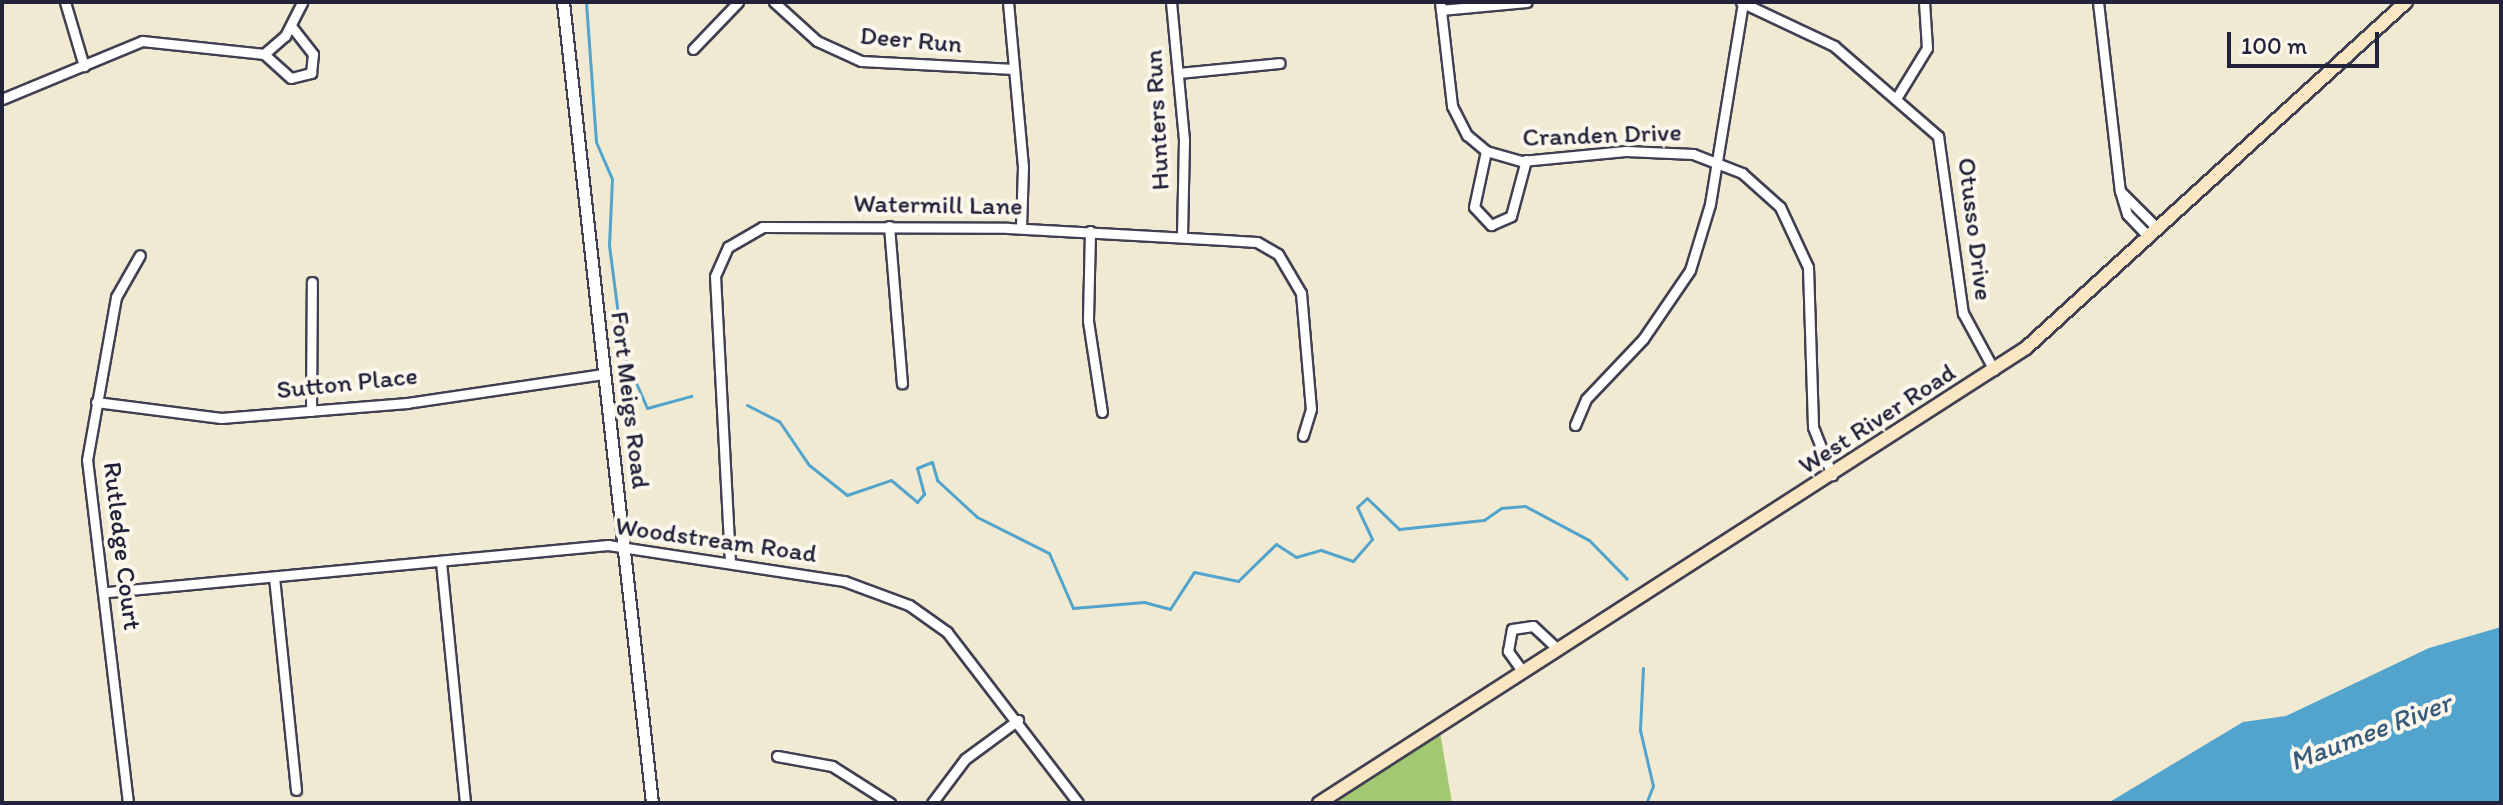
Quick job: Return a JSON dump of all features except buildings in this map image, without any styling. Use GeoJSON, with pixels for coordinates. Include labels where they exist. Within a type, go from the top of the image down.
{"type":"FeatureCollection","features":[{"type":"Feature","properties":{"kind":"main road","name":"West River Road"},"geometry":{"type":"LineString","coordinates":[[1319,803],[1994,370],[2153,232],[2406,2]]}},
{"type":"Feature","properties":{"kind":"street"},"geometry":{"type":"LineString","coordinates":[[65,2],[84,66]]}},
{"type":"Feature","properties":{"kind":"street"},"geometry":{"type":"LineString","coordinates":[[2,99],[156,40],[227,55],[264,54],[292,27],[302,2]]}},
{"type":"Feature","properties":{"kind":"street","name":"Fort Meigs Road"},"geometry":{"type":"LineString","coordinates":[[563,2],[626,546],[652,803]]}},
{"type":"Feature","properties":{"kind":"street"},"geometry":{"type":"LineString","coordinates":[[693,49],[738,2]]}},
{"type":"Feature","properties":{"kind":"street","name":"Deer Run"},"geometry":{"type":"LineString","coordinates":[[774,2],[817,41],[861,61],[1014,69]]}},
{"type":"Feature","properties":{"kind":"street"},"geometry":{"type":"LineString","coordinates":[[1008,2],[1021,228]]}},
{"type":"Feature","properties":{"kind":"street","name":"Hunters Run"},"geometry":{"type":"LineString","coordinates":[[1171,2],[1178,73],[1182,235]]}},
{"type":"Feature","properties":{"kind":"street"},"geometry":{"type":"LineString","coordinates":[[1440,6],[1527,2]]}},
{"type":"Feature","properties":{"kind":"street"},"geometry":{"type":"LineString","coordinates":[[1575,425],[1586,399],[1679,291],[1704,234],[1742,2]]}},
{"type":"Feature","properties":{"kind":"street","name":"Otusso Drive"},"geometry":{"type":"LineString","coordinates":[[1742,2],[1815,33],[1897,97],[1933,130],[1944,151],[1963,311],[1994,370]]}},
{"type":"Feature","properties":{"kind":"street"},"geometry":{"type":"LineString","coordinates":[[1897,97],[1927,48],[1924,2]]}},
{"type":"Feature","properties":{"kind":"street"},"geometry":{"type":"LineString","coordinates":[[2098,2],[2120,191],[2153,232]]}},
{"type":"Feature","properties":{"kind":"street","name":"Cranden Drive"},"geometry":{"type":"LineString","coordinates":[[1440,6],[1454,114],[1486,151],[1526,160],[1656,150],[1717,161],[1770,196],[1803,253],[1811,289],[1813,427],[1832,475]]}},
{"type":"Feature","properties":{"kind":"street"},"geometry":{"type":"LineString","coordinates":[[264,54],[291,78],[311,73],[313,54],[292,27]]}},
{"type":"Feature","properties":{"kind":"street"},"geometry":{"type":"LineString","coordinates":[[1178,73],[1280,63]]}},
{"type":"Feature","properties":{"kind":"street"},"geometry":{"type":"LineString","coordinates":[[1486,151],[1474,207],[1491,225],[1511,216],[1526,160]]}},
{"type":"Feature","properties":{"kind":"street"},"geometry":{"type":"LineString","coordinates":[[889,226],[902,383]]}},
{"type":"Feature","properties":{"kind":"street","name":"Watermill Lane"},"geometry":{"type":"LineString","coordinates":[[730,562],[714,291],[720,260],[734,241],[762,227],[1021,228],[1182,235],[1257,242],[1278,254],[1296,279],[1311,409],[1303,436]]}},
{"type":"Feature","properties":{"kind":"street"},"geometry":{"type":"LineString","coordinates":[[1090,231],[1088,321],[1102,412]]}},
{"type":"Feature","properties":{"kind":"street","name":"Rutledge Court"},"geometry":{"type":"LineString","coordinates":[[128,803],[108,592],[87,475],[96,402],[116,297],[140,255]]}},
{"type":"Feature","properties":{"kind":"street"},"geometry":{"type":"LineString","coordinates":[[311,411],[312,282]]}},
{"type":"Feature","properties":{"kind":"street","name":"Sutton Place"},"geometry":{"type":"LineString","coordinates":[[96,402],[191,419],[311,411],[604,374]]}},
{"type":"Feature","properties":{"kind":"street","name":"Woodstream Road"},"geometry":{"type":"LineString","coordinates":[[108,592],[626,546],[844,581],[909,605],[964,649],[1078,803]]}},
{"type":"Feature","properties":{"kind":"street"},"geometry":{"type":"LineString","coordinates":[[441,562],[465,803]]}},
{"type":"Feature","properties":{"kind":"street"},"geometry":{"type":"LineString","coordinates":[[274,577],[296,790]]}},
{"type":"Feature","properties":{"kind":"street"},"geometry":{"type":"LineString","coordinates":[[1523,672],[1508,651],[1512,629],[1533,626],[1558,649]]}},
{"type":"Feature","properties":{"kind":"street"},"geometry":{"type":"LineString","coordinates":[[932,803],[965,759],[1018,720]]}},
{"type":"Feature","properties":{"kind":"street"},"geometry":{"type":"LineString","coordinates":[[777,756],[832,766],[890,803]]}},
{"type":"Feature","properties":{"kind":"green space"},"geometry":{"type":"Polygon","coordinates":[[[1439,726],[1452,803],[1318,803],[1439,726]]]}},
{"type":"Feature","properties":{"kind":"water","name":"Maumee River"},"geometry":{"type":"Polygon","coordinates":[[[2501,627],[2501,803],[2108,803],[2243,722],[2286,716],[2429,648],[2501,627]]]}},
{"type":"Feature","properties":{"kind":"waterway"},"geometry":{"type":"LineString","coordinates":[[586,2],[596,142],[612,179],[609,245],[623,353],[647,408],[691,396]]}},
{"type":"Feature","properties":{"kind":"waterway"},"geometry":{"type":"LineString","coordinates":[[747,405],[779,421],[809,465],[847,495],[891,480],[917,502],[924,494],[917,468],[932,462],[937,480],[977,517],[1049,553],[1073,608],[1144,602],[1170,609],[1194,572],[1238,581],[1276,544],[1296,557],[1321,550],[1353,561],[1372,539],[1357,507],[1367,498],[1399,529],[1484,520],[1501,508],[1525,506],[1589,540],[1627,579]]}},
{"type":"Feature","properties":{"kind":"waterway"},"geometry":{"type":"LineString","coordinates":[[1643,668],[1640,730],[1653,786],[1646,803]]}}]}
